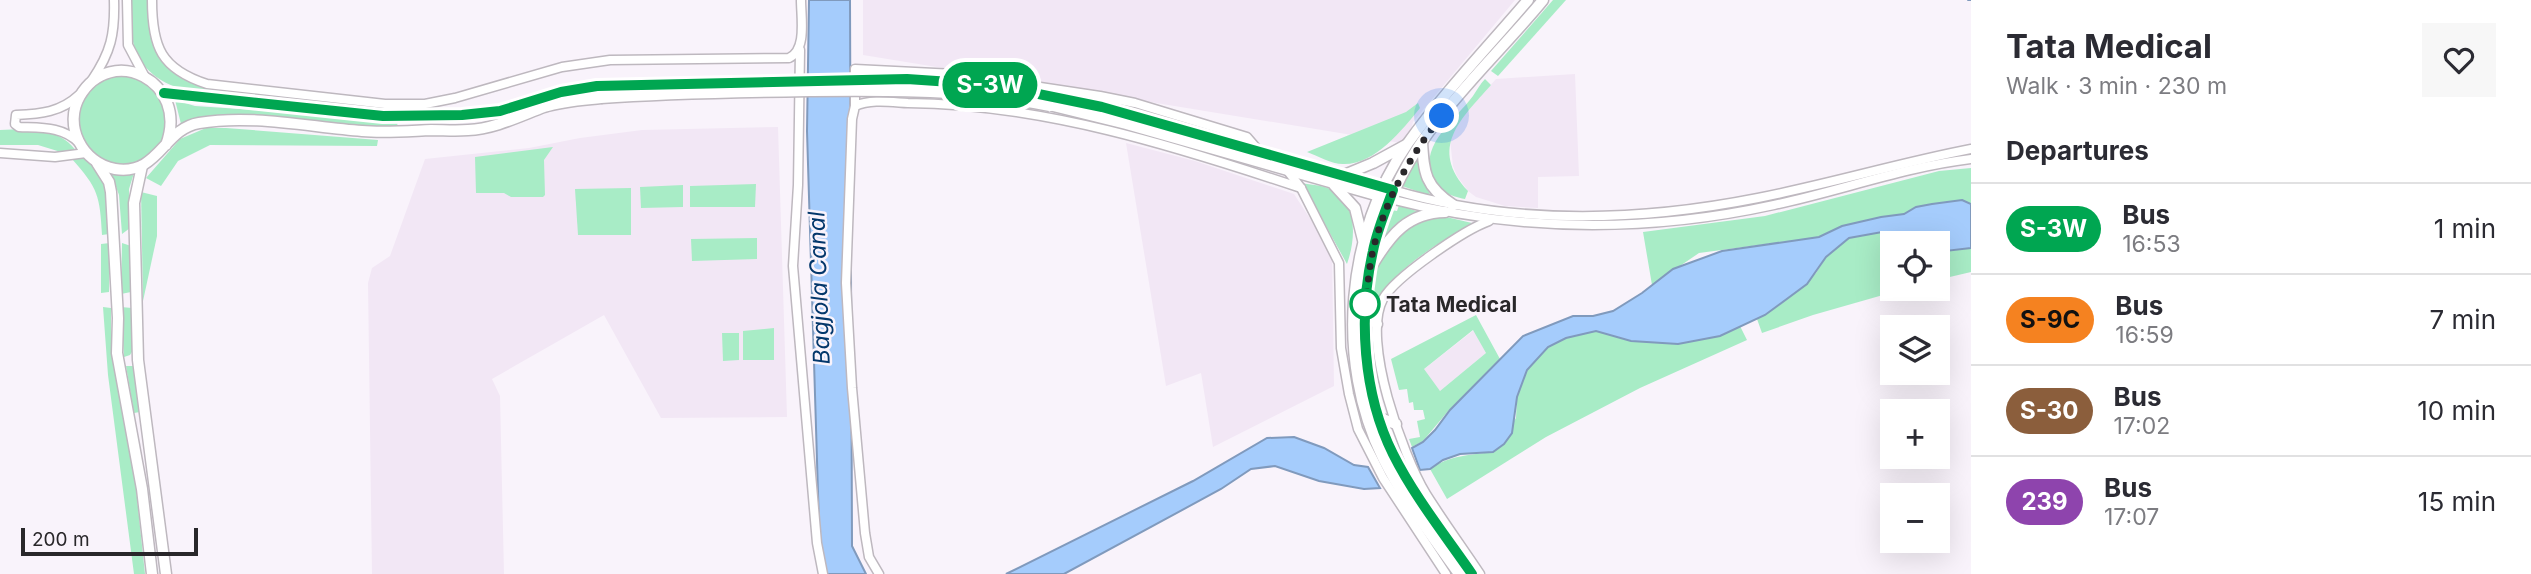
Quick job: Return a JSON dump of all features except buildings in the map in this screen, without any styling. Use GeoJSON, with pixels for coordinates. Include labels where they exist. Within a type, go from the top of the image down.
{"type":"FeatureCollection","features":[{"type":"Feature","properties":{"kind":"main road"},"geometry":{"type":"LineString","coordinates":[[1459,574],[1392,473],[1371,432],[1356,375],[1353,321],[1363,244],[1408,144],[1528,0]]}},
{"type":"Feature","properties":{"kind":"main road"},"geometry":{"type":"LineString","coordinates":[[1472,574],[1396,460],[1380,418],[1366,355],[1365,314],[1370,270],[1387,193],[1457,96],[1543,0]]}},
{"type":"Feature","properties":{"kind":"main road"},"geometry":{"type":"LineString","coordinates":[[166,145],[172,119],[170,106],[164,93],[145,77],[123,71],[100,76],[81,94],[74,118],[79,143],[97,162],[119,169],[142,166],[159,153],[181,129],[195,123],[279,123],[366,132],[469,130],[565,102],[601,97],[728,92],[919,90],[1102,107],[1344,176],[1387,193]]}},
{"type":"Feature","properties":{"kind":"main road"},"geometry":{"type":"LineString","coordinates":[[164,93],[383,116],[462,115],[500,111],[561,92],[597,86],[907,79],[984,84],[1330,182],[1387,193]]}},
{"type":"Feature","properties":{"kind":"main road"},"geometry":{"type":"LineString","coordinates":[[1370,270],[1392,235],[1428,213],[1449,209],[1430,186],[1424,167],[1422,141]]}},
{"type":"Feature","properties":{"kind":"main road"},"geometry":{"type":"LineString","coordinates":[[1344,176],[1408,144]]}},
{"type":"Feature","properties":{"kind":"main road"},"geometry":{"type":"LineString","coordinates":[[97,162],[111,192],[118,310],[117,353],[142,489],[152,574]]}},
{"type":"Feature","properties":{"kind":"main road"},"geometry":{"type":"LineString","coordinates":[[142,166],[134,203],[138,360],[166,574]]}},
{"type":"Feature","properties":{"kind":"main road"},"geometry":{"type":"LineString","coordinates":[[1330,182],[1346,195],[1355,208],[1363,244]]}},
{"type":"Feature","properties":{"kind":"main road"},"geometry":{"type":"LineString","coordinates":[[1365,314],[1377,324]]}},
{"type":"Feature","properties":{"kind":"main road"},"geometry":{"type":"LineString","coordinates":[[1380,418],[1396,425]]}},
{"type":"Feature","properties":{"kind":"street"},"geometry":{"type":"LineString","coordinates":[[91,83],[110,50],[115,24],[114,0]]}},
{"type":"Feature","properties":{"kind":"street"},"geometry":{"type":"LineString","coordinates":[[127,0],[128,45],[145,77]]}},
{"type":"Feature","properties":{"kind":"street"},"geometry":{"type":"LineString","coordinates":[[152,0],[155,38],[170,66],[186,77],[207,84],[385,104],[425,104],[584,62],[789,58],[800,48]]}},
{"type":"Feature","properties":{"kind":"street"},"geometry":{"type":"LineString","coordinates":[[801,0],[798,185],[793,265],[817,543],[823,574]]}},
{"type":"Feature","properties":{"kind":"street"},"geometry":{"type":"LineString","coordinates":[[879,574],[869,557],[865,533],[846,283],[855,69],[955,74],[1058,88],[1135,103],[1247,137],[1260,152]]}},
{"type":"Feature","properties":{"kind":"street"},"geometry":{"type":"LineString","coordinates":[[268,104],[270,92]]}},
{"type":"Feature","properties":{"kind":"street"},"geometry":{"type":"LineString","coordinates":[[79,143],[73,136],[61,130],[19,127],[15,124],[15,118],[16,115],[61,109],[81,94]]}},
{"type":"Feature","properties":{"kind":"street"},"geometry":{"type":"LineString","coordinates":[[855,106],[872,102],[920,103],[980,106],[1022,113],[1101,130],[1301,188]]}},
{"type":"Feature","properties":{"kind":"street"},"geometry":{"type":"LineString","coordinates":[[1449,209],[1627,221],[1756,199],[1971,149]]}},
{"type":"Feature","properties":{"kind":"street"},"geometry":{"type":"LineString","coordinates":[[0,153],[55,157],[86,153]]}},
{"type":"Feature","properties":{"kind":"street"},"geometry":{"type":"LineString","coordinates":[[1387,193],[1493,219],[1566,225],[1679,220],[1773,205],[1922,168],[1971,159]]}},
{"type":"Feature","properties":{"kind":"street"},"geometry":{"type":"LineString","coordinates":[[1285,168],[1301,188],[1339,262],[1344,369],[1358,429],[1383,478],[1446,574]]}},
{"type":"Feature","properties":{"kind":"street"},"geometry":{"type":"LineString","coordinates":[[1480,574],[1426,493],[1411,464],[1396,425],[1379,356],[1377,324],[1383,299],[1394,284],[1456,238],[1493,219]]}},
{"type":"Feature","properties":{"kind":"shaded area"},"geometry":{"type":"Polygon","coordinates":[[[863,0],[1515,0],[1413,122],[1407,144],[863,55],[863,0]]]}},
{"type":"Feature","properties":{"kind":"shaded area"},"geometry":{"type":"Polygon","coordinates":[[[1575,74],[1579,176],[1538,177],[1538,208],[1505,206],[1476,197],[1468,191],[1453,166],[1450,140],[1462,117],[1496,79],[1575,74]]]}},
{"type":"Feature","properties":{"kind":"shaded area"},"geometry":{"type":"Polygon","coordinates":[[[778,127],[787,417],[661,418],[604,315],[492,379],[500,396],[504,574],[372,574],[368,283],[372,268],[390,256],[425,159],[529,148],[642,130],[778,127]]]}},
{"type":"Feature","properties":{"kind":"shaded area"},"geometry":{"type":"Polygon","coordinates":[[[1126,143],[1195,161],[1294,194],[1332,252],[1334,386],[1213,447],[1201,373],[1166,386],[1126,143]]]}},
{"type":"Feature","properties":{"kind":"shaded area"},"geometry":{"type":"Polygon","coordinates":[[[1474,330],[1486,353],[1440,391],[1423,370],[1474,330]]]}},
{"type":"Feature","properties":{"kind":"green space"},"geometry":{"type":"Polygon","coordinates":[[[132,0],[149,0],[161,52],[171,70],[194,84],[223,91],[264,95],[264,99],[209,95],[173,86],[157,77],[144,65],[133,43],[132,0]]]}},
{"type":"Feature","properties":{"kind":"green space"},"geometry":{"type":"Polygon","coordinates":[[[1553,0],[1566,0],[1498,76],[1491,71],[1553,0]]]}},
{"type":"Feature","properties":{"kind":"green space"},"geometry":{"type":"Polygon","coordinates":[[[122,75],[147,83],[159,95],[167,120],[159,145],[147,157],[122,165],[97,157],[85,145],[77,120],[85,95],[97,83],[122,75]]]}},
{"type":"Feature","properties":{"kind":"green space"},"geometry":{"type":"Polygon","coordinates":[[[1485,79],[1491,85],[1460,122],[1450,148],[1450,161],[1468,191],[1465,199],[1449,194],[1436,185],[1429,163],[1435,142],[1485,79]]]}},
{"type":"Feature","properties":{"kind":"green space"},"geometry":{"type":"Polygon","coordinates":[[[175,100],[195,106],[398,119],[397,128],[237,116],[198,118],[181,124],[175,100]]]}},
{"type":"Feature","properties":{"kind":"green space"},"geometry":{"type":"Polygon","coordinates":[[[1418,103],[1420,108],[1396,136],[1366,159],[1338,164],[1307,152],[1406,112],[1418,103]]]}},
{"type":"Feature","properties":{"kind":"green space"},"geometry":{"type":"Polygon","coordinates":[[[206,128],[378,140],[377,146],[210,145],[178,161],[161,186],[146,178],[180,139],[206,128]]]}},
{"type":"Feature","properties":{"kind":"green space"},"geometry":{"type":"Polygon","coordinates":[[[0,130],[47,132],[60,137],[77,152],[64,153],[38,145],[0,145],[0,130]]]}},
{"type":"Feature","properties":{"kind":"green space"},"geometry":{"type":"Polygon","coordinates":[[[553,147],[544,160],[543,197],[476,193],[475,157],[553,147]]]}},
{"type":"Feature","properties":{"kind":"green space"},"geometry":{"type":"Polygon","coordinates":[[[1419,155],[1420,175],[1431,196],[1402,186],[1419,155]]]}},
{"type":"Feature","properties":{"kind":"green space"},"geometry":{"type":"Polygon","coordinates":[[[82,157],[98,172],[102,181],[107,201],[109,234],[102,235],[96,193],[72,159],[82,157]]]}},
{"type":"Feature","properties":{"kind":"green space"},"geometry":{"type":"Polygon","coordinates":[[[1971,168],[1971,204],[1962,200],[1932,204],[1916,207],[1904,214],[1842,226],[1820,237],[1699,253],[1652,285],[1643,232],[1765,216],[1939,171],[1971,168]]]}},
{"type":"Feature","properties":{"kind":"green space"},"geometry":{"type":"Polygon","coordinates":[[[111,173],[134,173],[129,189],[130,228],[122,234],[119,195],[111,173]]]}},
{"type":"Feature","properties":{"kind":"green space"},"geometry":{"type":"Polygon","coordinates":[[[1302,183],[1330,189],[1346,203],[1353,233],[1347,264],[1302,183]]]}},
{"type":"Feature","properties":{"kind":"green space"},"geometry":{"type":"Polygon","coordinates":[[[756,184],[755,207],[690,207],[690,186],[756,184]]]}},
{"type":"Feature","properties":{"kind":"green space"},"geometry":{"type":"Polygon","coordinates":[[[683,185],[683,207],[641,208],[640,187],[683,185]]]}},
{"type":"Feature","properties":{"kind":"green space"},"geometry":{"type":"Polygon","coordinates":[[[631,188],[631,235],[578,235],[575,189],[631,188]]]}},
{"type":"Feature","properties":{"kind":"green space"},"geometry":{"type":"Polygon","coordinates":[[[141,192],[157,196],[157,236],[143,301],[141,192]]]}},
{"type":"Feature","properties":{"kind":"green space"},"geometry":{"type":"Polygon","coordinates":[[[1399,205],[1419,212],[1398,225],[1381,243],[1391,210],[1397,211],[1399,205]]]}},
{"type":"Feature","properties":{"kind":"green space"},"geometry":{"type":"Polygon","coordinates":[[[1442,216],[1472,223],[1416,259],[1392,281],[1373,307],[1375,273],[1386,249],[1411,226],[1431,217],[1442,216]]]}},
{"type":"Feature","properties":{"kind":"green space"},"geometry":{"type":"Polygon","coordinates":[[[1880,232],[1880,296],[1762,333],[1757,319],[1780,305],[1816,273],[1826,257],[1849,238],[1880,232]]]}},
{"type":"Feature","properties":{"kind":"green space"},"geometry":{"type":"Polygon","coordinates":[[[757,238],[757,259],[692,261],[691,239],[757,238]]]}},
{"type":"Feature","properties":{"kind":"green space"},"geometry":{"type":"Polygon","coordinates":[[[110,243],[109,292],[101,293],[101,244],[110,243]]]}},
{"type":"Feature","properties":{"kind":"green space"},"geometry":{"type":"Polygon","coordinates":[[[122,243],[131,246],[131,292],[121,294],[122,243]]]}},
{"type":"Feature","properties":{"kind":"green space"},"geometry":{"type":"Polygon","coordinates":[[[1971,248],[1971,272],[1950,277],[1950,250],[1971,248]]]}},
{"type":"Feature","properties":{"kind":"green space"},"geometry":{"type":"Polygon","coordinates":[[[103,307],[111,308],[111,346],[136,488],[145,574],[134,574],[108,375],[103,307]]]}},
{"type":"Feature","properties":{"kind":"green space"},"geometry":{"type":"Polygon","coordinates":[[[121,307],[132,308],[133,350],[130,355],[124,357],[121,307]]]}},
{"type":"Feature","properties":{"kind":"green space"},"geometry":{"type":"Polygon","coordinates":[[[1476,315],[1500,359],[1449,410],[1423,441],[1412,447],[1409,439],[1420,437],[1417,421],[1425,419],[1423,410],[1414,410],[1413,402],[1409,403],[1407,389],[1399,390],[1391,359],[1476,315]],[[1473,330],[1424,369],[1440,391],[1486,353],[1473,330]]]}},
{"type":"Feature","properties":{"kind":"green space"},"geometry":{"type":"Polygon","coordinates":[[[1740,326],[1747,340],[1640,388],[1546,437],[1447,499],[1430,469],[1453,458],[1493,452],[1516,418],[1517,397],[1527,370],[1548,347],[1566,338],[1596,331],[1631,341],[1678,344],[1740,326]]]}},
{"type":"Feature","properties":{"kind":"green space"},"geometry":{"type":"Polygon","coordinates":[[[774,328],[774,360],[743,360],[743,331],[774,328]]]}},
{"type":"Feature","properties":{"kind":"green space"},"geometry":{"type":"Polygon","coordinates":[[[722,333],[739,333],[739,360],[723,361],[722,333]]]}},
{"type":"Feature","properties":{"kind":"green space"},"geometry":{"type":"Polygon","coordinates":[[[126,366],[135,366],[140,412],[134,413],[126,366]]]}},
{"type":"Feature","properties":{"kind":"water","name":"Bagjola Canal"},"geometry":{"type":"Polygon","coordinates":[[[809,0],[850,0],[852,546],[866,574],[827,574],[820,559],[807,131],[809,0]]]}},
{"type":"Feature","properties":{"kind":"water"},"geometry":{"type":"Polygon","coordinates":[[[1962,200],[1971,204],[1971,248],[1950,250],[1950,231],[1880,231],[1849,238],[1826,257],[1807,284],[1765,315],[1720,336],[1678,344],[1631,341],[1596,331],[1566,338],[1548,347],[1527,370],[1517,397],[1512,433],[1504,444],[1493,452],[1460,454],[1443,460],[1430,469],[1420,470],[1412,448],[1435,430],[1450,410],[1523,336],[1573,316],[1593,316],[1613,311],[1673,269],[1722,251],[1819,237],[1842,226],[1904,214],[1916,207],[1962,200]]]}},
{"type":"Feature","properties":{"kind":"water"},"geometry":{"type":"Polygon","coordinates":[[[1294,437],[1324,448],[1354,465],[1368,467],[1380,488],[1364,489],[1319,481],[1275,466],[1251,469],[1221,489],[1064,574],[1006,574],[1193,481],[1267,438],[1294,437]]]}},
{"type":"Feature","properties":{"kind":"bus line","name":"S-3W"},"geometry":{"type":"LineString","coordinates":[[164,93],[383,116],[462,115],[500,111],[561,92],[597,86],[907,79],[964,82],[995,85],[1102,107],[1393,190],[1372,253],[1366,300],[1366,355],[1375,401],[1396,460],[1472,574]]}},
{"type":"Feature","properties":{"kind":"place","name":"Tata Medical"},"geometry":{"type":"Point","coordinates":[1365,304]}},
{"type":"Feature","properties":{"kind":"route"},"geometry":{"type":"LineString","coordinates":[[1365,304],[1372,253],[1393,190],[1422,141],[1442,116]]}}]}
